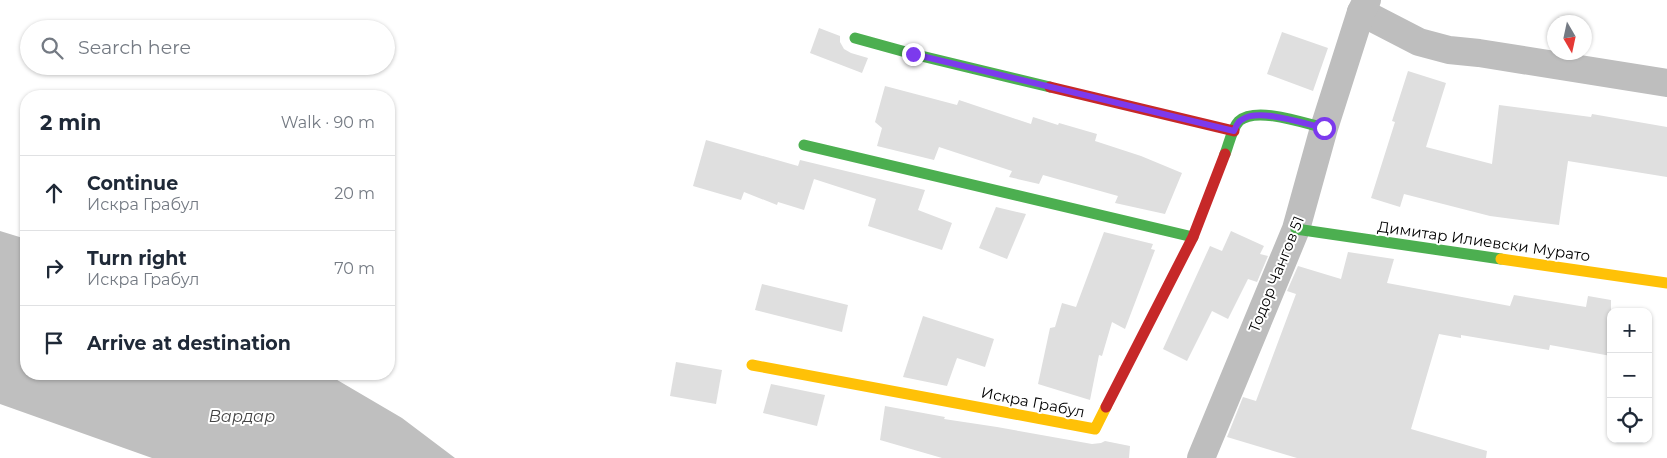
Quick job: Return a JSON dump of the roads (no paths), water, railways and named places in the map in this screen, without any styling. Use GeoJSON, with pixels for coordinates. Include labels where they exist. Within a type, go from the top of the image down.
{"type":"FeatureCollection","features":[{"type":"Feature","properties":{"kind":"street"},"geometry":{"type":"LineString","coordinates":[[1364,6],[1419,42],[1449,50],[1479,53],[1667,83]]}},
{"type":"Feature","properties":{"kind":"street","name":"Тодор Чангов 51"},"geometry":{"type":"LineString","coordinates":[[1201,458],[1296,229],[1324,128],[1364,6]]}},
{"type":"Feature","properties":{"kind":"street"},"geometry":{"type":"LineString","coordinates":[[855,38],[923,57],[1234,131]]}},
{"type":"Feature","properties":{"kind":"street","name":"Искра Грабул"},"geometry":{"type":"LineString","coordinates":[[752,365],[1096,429],[1193,237],[1239,121],[1245,117],[1259,115],[1324,128]]}},
{"type":"Feature","properties":{"kind":"street"},"geometry":{"type":"LineString","coordinates":[[804,145],[1193,237]]}},
{"type":"Feature","properties":{"kind":"street","name":"Димитар Илиевски Мурато"},"geometry":{"type":"LineString","coordinates":[[1296,229],[1667,283]]}},
{"type":"Feature","properties":{"kind":"water","name":"Вардар"},"geometry":{"type":"Polygon","coordinates":[[[0,231],[20,237],[20,380],[337,380],[402,418],[455,458],[152,458],[0,404],[0,231]]]}}]}
